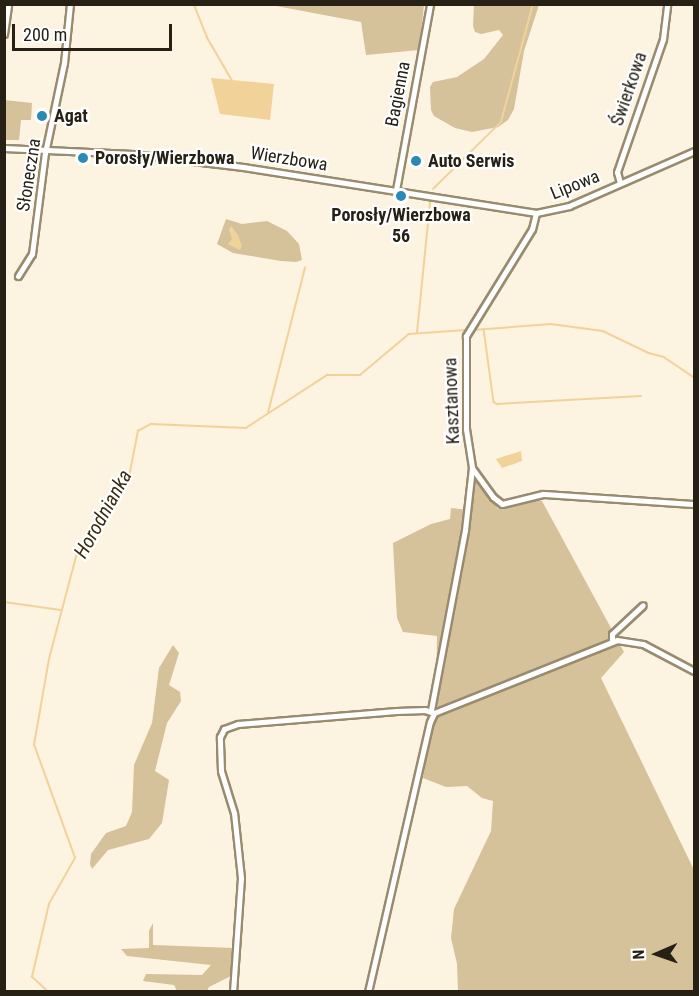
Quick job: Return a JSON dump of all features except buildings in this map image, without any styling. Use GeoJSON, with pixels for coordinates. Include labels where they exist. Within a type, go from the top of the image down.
{"type":"FeatureCollection","features":[{"type":"Feature","properties":{"kind":"street"},"geometry":{"type":"LineString","coordinates":[[4,34],[8,4]]}},
{"type":"Feature","properties":{"kind":"street","name":"Słoneczna"},"geometry":{"type":"LineString","coordinates":[[18,276],[32,254],[47,148],[64,63],[70,4]]}},
{"type":"Feature","properties":{"kind":"street","name":"Bagienna"},"geometry":{"type":"LineString","coordinates":[[396,190],[430,4]]}},
{"type":"Feature","properties":{"kind":"street","name":"Świerkowa"},"geometry":{"type":"LineString","coordinates":[[620,183],[617,172],[663,39],[667,4]]}},
{"type":"Feature","properties":{"kind":"street","name":"Wierzbowa"},"geometry":{"type":"LineString","coordinates":[[4,148],[47,148],[172,158],[424,194]]}},
{"type":"Feature","properties":{"kind":"street","name":"Lipowa"},"geometry":{"type":"LineString","coordinates":[[424,194],[536,213],[569,206],[694,151]]}},
{"type":"Feature","properties":{"kind":"street","name":"Kasztanowa"},"geometry":{"type":"LineString","coordinates":[[472,468],[466,429],[468,331],[532,229],[536,213]]}},
{"type":"Feature","properties":{"kind":"street"},"geometry":{"type":"LineString","coordinates":[[472,468],[492,496],[502,504],[543,494],[694,504]]}},
{"type":"Feature","properties":{"kind":"street"},"geometry":{"type":"LineString","coordinates":[[368,992],[433,712],[463,541],[472,468]]}},
{"type":"Feature","properties":{"kind":"street"},"geometry":{"type":"LineString","coordinates":[[612,641],[612,634],[643,605]]}},
{"type":"Feature","properties":{"kind":"street"},"geometry":{"type":"LineString","coordinates":[[232,992],[241,868],[234,813],[221,771],[220,737],[224,729],[238,724],[433,712],[612,641],[634,641],[643,644],[694,671]]}},
{"type":"Feature","properties":{"kind":"shaded area"},"geometry":{"type":"Polygon","coordinates":[[[271,5],[424,5],[419,50],[366,55],[361,22],[271,5]]]}},
{"type":"Feature","properties":{"kind":"shaded area"},"geometry":{"type":"Polygon","coordinates":[[[474,5],[539,5],[524,51],[514,109],[508,120],[498,127],[472,132],[455,128],[434,116],[431,110],[430,87],[433,82],[457,77],[484,59],[503,35],[499,30],[481,34],[475,32],[474,5]]]}},
{"type":"Feature","properties":{"kind":"shaded area"},"geometry":{"type":"Polygon","coordinates":[[[211,78],[274,84],[270,120],[220,114],[211,78]]]}},
{"type":"Feature","properties":{"kind":"shaded area"},"geometry":{"type":"Polygon","coordinates":[[[4,100],[32,103],[31,120],[21,120],[19,140],[5,140],[4,100]]]}},
{"type":"Feature","properties":{"kind":"shaded area"},"geometry":{"type":"Polygon","coordinates":[[[226,219],[242,224],[267,221],[287,231],[299,244],[302,260],[281,261],[233,253],[217,244],[226,219]]]}},
{"type":"Feature","properties":{"kind":"shaded area"},"geometry":{"type":"Polygon","coordinates":[[[231,226],[238,235],[242,246],[240,250],[228,244],[232,239],[229,230],[231,226]]]}},
{"type":"Feature","properties":{"kind":"shaded area"},"geometry":{"type":"Polygon","coordinates":[[[521,451],[522,461],[502,468],[496,459],[521,451]]]}},
{"type":"Feature","properties":{"kind":"shaded area"},"geometry":{"type":"Polygon","coordinates":[[[475,476],[498,509],[530,499],[542,501],[624,652],[601,678],[694,870],[694,991],[458,991],[457,964],[451,938],[454,909],[491,831],[493,801],[482,798],[467,786],[446,787],[423,778],[436,706],[437,636],[403,632],[397,618],[393,543],[431,524],[450,519],[451,508],[470,510],[475,476]]]}},
{"type":"Feature","properties":{"kind":"shaded area"},"geometry":{"type":"Polygon","coordinates":[[[173,645],[179,653],[169,685],[180,692],[181,701],[167,723],[155,771],[169,780],[162,823],[149,839],[108,850],[92,869],[91,854],[106,833],[126,826],[132,812],[134,765],[152,723],[159,668],[173,645]]]}},
{"type":"Feature","properties":{"kind":"shaded area"},"geometry":{"type":"Polygon","coordinates":[[[153,923],[153,945],[234,948],[231,976],[209,987],[207,991],[177,991],[174,985],[143,981],[146,974],[202,975],[211,965],[127,956],[121,949],[149,948],[149,931],[153,923]]]}},
{"type":"Feature","properties":{"kind":"waterway"},"geometry":{"type":"LineString","coordinates":[[194,4],[207,37],[232,80]]}},
{"type":"Feature","properties":{"kind":"waterway"},"geometry":{"type":"LineString","coordinates":[[433,189],[501,122],[533,4]]}},
{"type":"Feature","properties":{"kind":"waterway"},"geometry":{"type":"LineString","coordinates":[[417,333],[430,203]]}},
{"type":"Feature","properties":{"kind":"waterway"},"geometry":{"type":"LineString","coordinates":[[268,413],[305,268]]}},
{"type":"Feature","properties":{"kind":"waterway","name":"Horodnianka"},"geometry":{"type":"LineString","coordinates":[[474,330],[551,324],[603,331],[649,353],[664,357],[694,377]]}},
{"type":"Feature","properties":{"kind":"waterway"},"geometry":{"type":"LineString","coordinates":[[484,329],[494,402],[497,404],[641,396]]}},
{"type":"Feature","properties":{"kind":"waterway","name":"Horodnianka"},"geometry":{"type":"LineString","coordinates":[[48,992],[32,977],[49,904],[75,858],[34,745],[49,659],[77,553],[130,472],[138,431],[151,424],[246,428],[327,375],[360,375],[409,334],[466,330]]}},
{"type":"Feature","properties":{"kind":"waterway"},"geometry":{"type":"LineString","coordinates":[[4,602],[60,610]]}},
{"type":"Feature","properties":{"kind":"place","name":"Agat"},"geometry":{"type":"Point","coordinates":[42,116]}},
{"type":"Feature","properties":{"kind":"place","name":"Porosły/Wierzbowa"},"geometry":{"type":"Point","coordinates":[83,158]}},
{"type":"Feature","properties":{"kind":"place","name":"Auto Serwis"},"geometry":{"type":"Point","coordinates":[416,161]}},
{"type":"Feature","properties":{"kind":"place","name":"Porosły/Wierzbowa 56"},"geometry":{"type":"Point","coordinates":[401,196]}}]}
